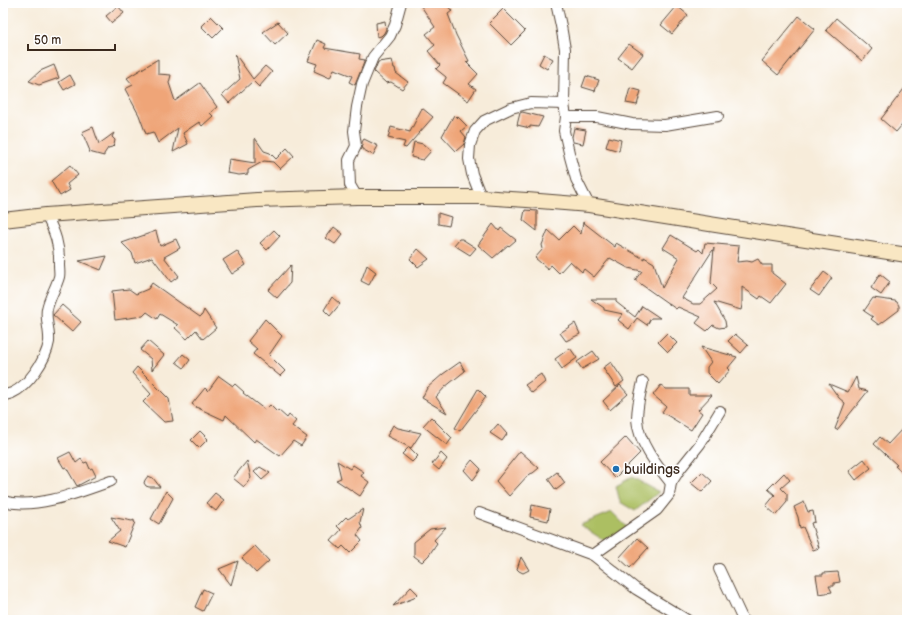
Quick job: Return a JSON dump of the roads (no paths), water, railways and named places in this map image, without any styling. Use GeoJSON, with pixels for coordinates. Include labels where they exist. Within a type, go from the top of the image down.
{"type":"FeatureCollection","features":[{"type":"Feature","properties":{"kind":"main road"},"geometry":{"type":"LineString","coordinates":[[3,220],[46,215],[257,200],[357,196],[481,197],[589,205],[907,255]]}},
{"type":"Feature","properties":{"kind":"street"},"geometry":{"type":"LineString","coordinates":[[357,196],[350,185],[349,160],[356,146],[354,131],[362,84],[373,57],[390,36],[395,25],[401,3]]}},
{"type":"Feature","properties":{"kind":"street"},"geometry":{"type":"LineString","coordinates":[[556,3],[565,49],[564,104],[566,117],[564,131],[576,179],[589,205]]}},
{"type":"Feature","properties":{"kind":"street"},"geometry":{"type":"LineString","coordinates":[[481,197],[472,174],[469,159],[470,145],[475,131],[484,121],[512,108],[531,103],[564,104]]}},
{"type":"Feature","properties":{"kind":"street"},"geometry":{"type":"LineString","coordinates":[[566,117],[597,118],[632,124],[665,125],[718,116]]}},
{"type":"Feature","properties":{"kind":"street"},"geometry":{"type":"LineString","coordinates":[[3,396],[12,393],[29,381],[43,361],[48,343],[49,329],[46,311],[59,276],[59,261],[58,244],[46,215]]}},
{"type":"Feature","properties":{"kind":"street"},"geometry":{"type":"LineString","coordinates":[[643,382],[638,402],[637,419],[640,434],[653,460],[671,483]]}},
{"type":"Feature","properties":{"kind":"street"},"geometry":{"type":"LineString","coordinates":[[594,555],[657,510],[669,495],[671,483],[700,444],[720,411]]}},
{"type":"Feature","properties":{"kind":"street"},"geometry":{"type":"LineString","coordinates":[[3,501],[30,504],[62,497],[112,481]]}},
{"type":"Feature","properties":{"kind":"street"},"geometry":{"type":"LineString","coordinates":[[479,513],[594,555],[636,590],[687,620]]}},
{"type":"Feature","properties":{"kind":"street"},"geometry":{"type":"LineString","coordinates":[[720,569],[743,620]]}},
{"type":"Feature","properties":{"kind":"place","name":"buildings"},"geometry":{"type":"Point","coordinates":[616,469]}}]}
